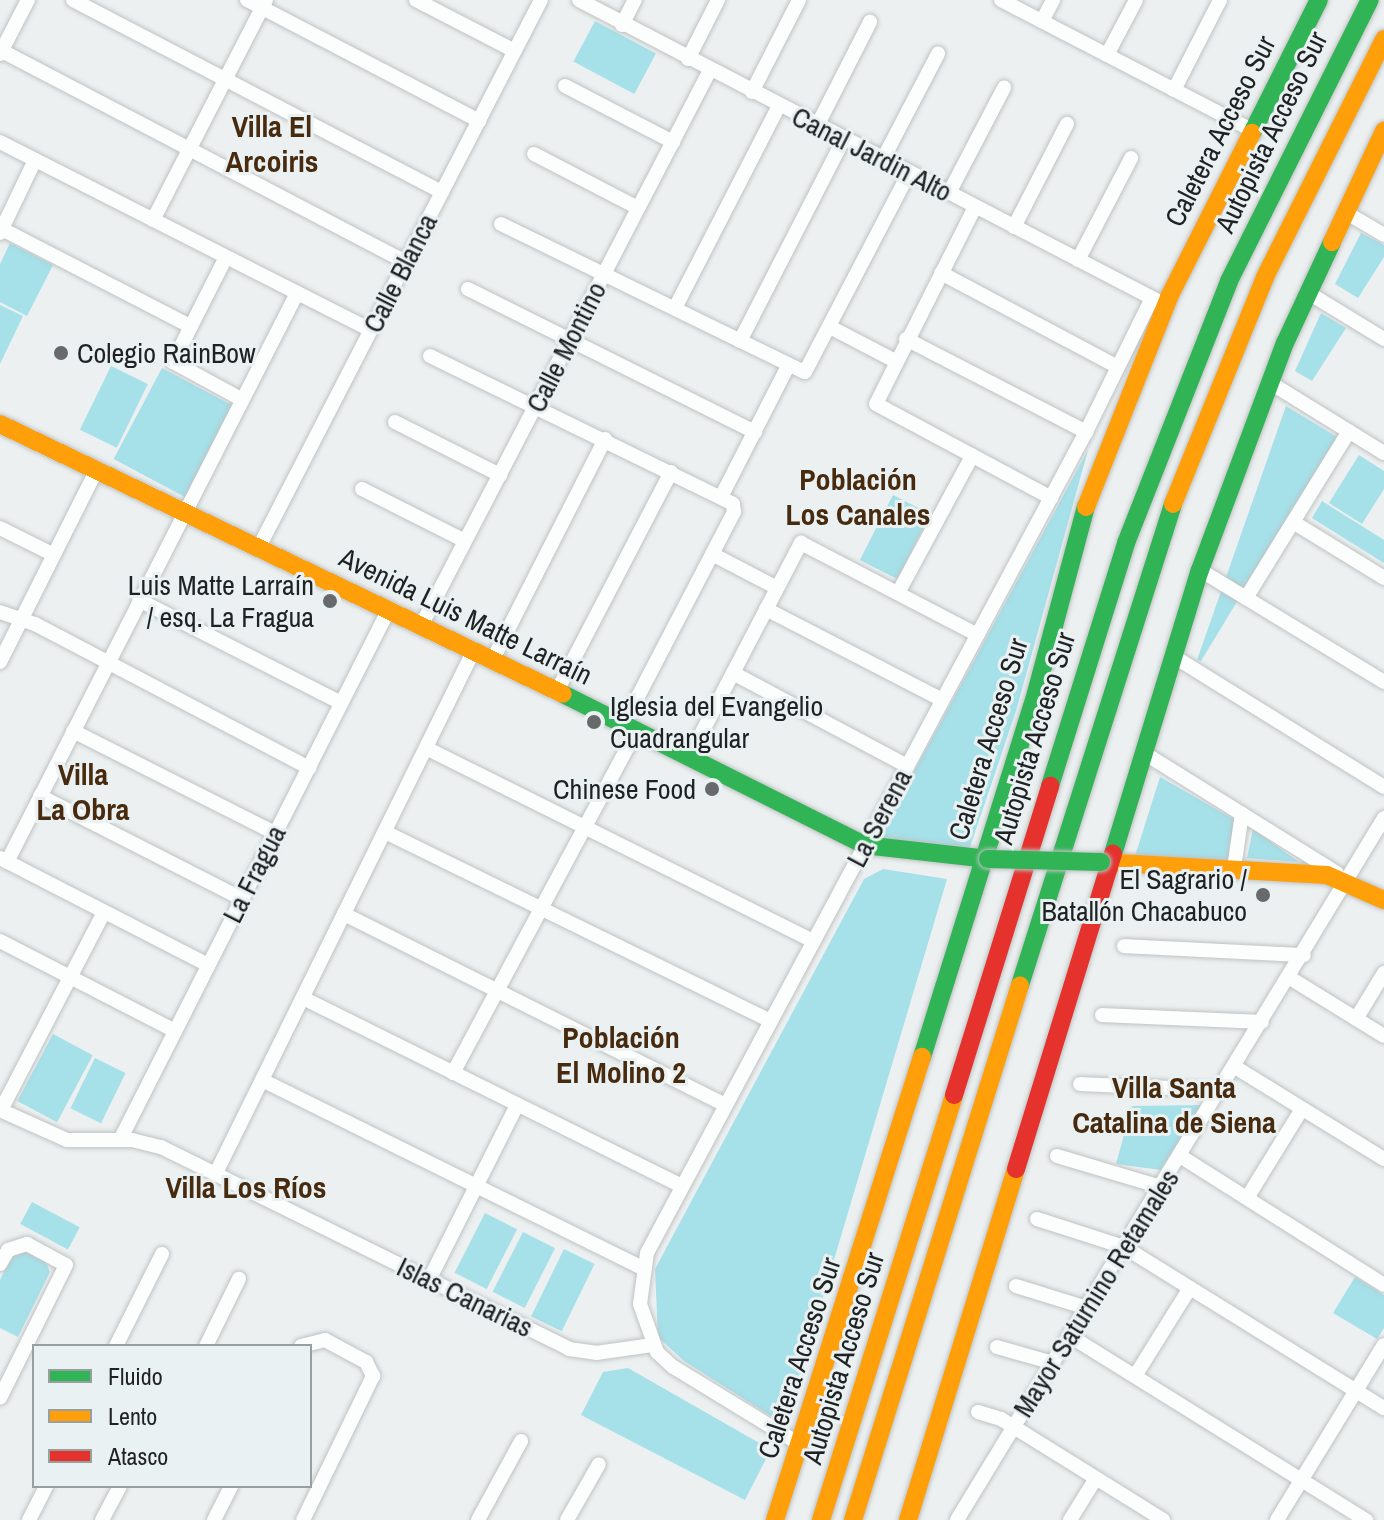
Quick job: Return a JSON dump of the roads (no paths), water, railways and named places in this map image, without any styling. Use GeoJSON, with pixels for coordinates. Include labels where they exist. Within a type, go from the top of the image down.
{"type":"FeatureCollection","features":[{"type":"Feature","properties":{"kind":"main road","name":"Caletera Acceso Sur"},"geometry":{"type":"LineString","coordinates":[[775,1520],[1036,693],[1091,490],[1159,301],[1319,0]]}},
{"type":"Feature","properties":{"kind":"main road","name":"Autopista Acceso Sur"},"geometry":{"type":"LineString","coordinates":[[821,1520],[1136,514],[1245,246],[1370,0]]}},
{"type":"Feature","properties":{"kind":"main road","name":"Autopista Acceso Sur"},"geometry":{"type":"LineString","coordinates":[[853,1520],[1158,541],[1265,277],[1384,39]]}},
{"type":"Feature","properties":{"kind":"main road"},"geometry":{"type":"LineString","coordinates":[[908,1520],[1106,862],[1144,753],[1200,570],[1269,382],[1307,292],[1384,131]]}},
{"type":"Feature","properties":{"kind":"main road","name":"Avenida Luis Matte Larraín"},"geometry":{"type":"LineString","coordinates":[[0,424],[422,624],[864,845],[984,858],[1234,868],[1347,880]]}},
{"type":"Feature","properties":{"kind":"main road"},"geometry":{"type":"LineString","coordinates":[[1347,880],[1384,900]]}},
{"type":"Feature","properties":{"kind":"street"},"geometry":{"type":"LineString","coordinates":[[28,0],[1,52],[406,262]]}},
{"type":"Feature","properties":{"kind":"street"},"geometry":{"type":"LineString","coordinates":[[73,0],[442,192]]}},
{"type":"Feature","properties":{"kind":"street"},"geometry":{"type":"LineString","coordinates":[[247,0],[264,4],[479,121]]}},
{"type":"Feature","properties":{"kind":"street"},"geometry":{"type":"LineString","coordinates":[[416,0],[515,51]]}},
{"type":"Feature","properties":{"kind":"street","name":"Calle Blanca"},"geometry":{"type":"LineString","coordinates":[[259,547],[541,0]]}},
{"type":"Feature","properties":{"kind":"street","name":"Canal Jardin Alto"},"geometry":{"type":"LineString","coordinates":[[579,0],[1159,301]]}},
{"type":"Feature","properties":{"kind":"street"},"geometry":{"type":"LineString","coordinates":[[622,25],[635,0]]}},
{"type":"Feature","properties":{"kind":"street"},"geometry":{"type":"LineString","coordinates":[[688,59],[718,0]]}},
{"type":"Feature","properties":{"kind":"street"},"geometry":{"type":"LineString","coordinates":[[752,92],[799,0]]}},
{"type":"Feature","properties":{"kind":"street"},"geometry":{"type":"LineString","coordinates":[[1001,0],[1250,129]]}},
{"type":"Feature","properties":{"kind":"street"},"geometry":{"type":"LineString","coordinates":[[1042,21],[1053,0]]}},
{"type":"Feature","properties":{"kind":"street"},"geometry":{"type":"LineString","coordinates":[[1107,55],[1136,0]]}},
{"type":"Feature","properties":{"kind":"street"},"geometry":{"type":"LineString","coordinates":[[1174,90],[1220,0]]}},
{"type":"Feature","properties":{"kind":"street"},"geometry":{"type":"LineString","coordinates":[[153,220],[264,4]]}},
{"type":"Feature","properties":{"kind":"street"},"geometry":{"type":"LineString","coordinates":[[817,126],[870,22]]}},
{"type":"Feature","properties":{"kind":"street"},"geometry":{"type":"LineString","coordinates":[[883,159],[938,54]]}},
{"type":"Feature","properties":{"kind":"street","name":"Calle Montino"},"geometry":{"type":"LineString","coordinates":[[422,624],[710,70]]}},
{"type":"Feature","properties":{"kind":"street"},"geometry":{"type":"LineString","coordinates":[[565,86],[673,142]]}},
{"type":"Feature","properties":{"kind":"street"},"geometry":{"type":"LineString","coordinates":[[949,193],[1004,88]]}},
{"type":"Feature","properties":{"kind":"street"},"geometry":{"type":"LineString","coordinates":[[675,308],[779,106]]}},
{"type":"Feature","properties":{"kind":"street"},"geometry":{"type":"LineString","coordinates":[[1014,227],[1067,124]]}},
{"type":"Feature","properties":{"kind":"street"},"geometry":{"type":"LineString","coordinates":[[740,341],[844,139]]}},
{"type":"Feature","properties":{"kind":"street"},"geometry":{"type":"LineString","coordinates":[[0,142],[370,330]]}},
{"type":"Feature","properties":{"kind":"street"},"geometry":{"type":"LineString","coordinates":[[534,154],[638,208]]}},
{"type":"Feature","properties":{"kind":"street"},"geometry":{"type":"LineString","coordinates":[[1078,260],[1131,158]]}},
{"type":"Feature","properties":{"kind":"street"},"geometry":{"type":"LineString","coordinates":[[35,160],[1,231],[190,326]]}},
{"type":"Feature","properties":{"kind":"street"},"geometry":{"type":"LineString","coordinates":[[501,224],[805,372],[909,173]]}},
{"type":"Feature","properties":{"kind":"street"},"geometry":{"type":"LineString","coordinates":[[975,207],[876,404],[1051,498]]}},
{"type":"Feature","properties":{"kind":"street"},"geometry":{"type":"LineString","coordinates":[[1345,212],[1384,235]]}},
{"type":"Feature","properties":{"kind":"street"},"geometry":{"type":"LineString","coordinates":[[226,257],[173,362],[241,399]]}},
{"type":"Feature","properties":{"kind":"street"},"geometry":{"type":"LineString","coordinates":[[941,273],[1118,367]]}},
{"type":"Feature","properties":{"kind":"street"},"geometry":{"type":"LineString","coordinates":[[468,289],[755,432]]}},
{"type":"Feature","properties":{"kind":"street"},"geometry":{"type":"LineString","coordinates":[[1307,292],[1384,339]]}},
{"type":"Feature","properties":{"kind":"street"},"geometry":{"type":"LineString","coordinates":[[208,965],[3,860],[40,796],[297,293]]}},
{"type":"Feature","properties":{"kind":"street","name":"La Serena"},"geometry":{"type":"LineString","coordinates":[[652,1345],[640,1304],[642,1268],[681,1186],[978,635],[1118,367],[1159,301]]}},
{"type":"Feature","properties":{"kind":"street"},"geometry":{"type":"LineString","coordinates":[[830,327],[895,361]]}},
{"type":"Feature","properties":{"kind":"street"},"geometry":{"type":"LineString","coordinates":[[906,339],[1086,432]]}},
{"type":"Feature","properties":{"kind":"street"},"geometry":{"type":"LineString","coordinates":[[430,356],[605,439],[721,497],[734,507],[584,828],[453,1073]]}},
{"type":"Feature","properties":{"kind":"street"},"geometry":{"type":"LineString","coordinates":[[721,497],[788,366]]}},
{"type":"Feature","properties":{"kind":"street"},"geometry":{"type":"LineString","coordinates":[[1269,382],[1384,453]]}},
{"type":"Feature","properties":{"kind":"street"},"geometry":{"type":"LineString","coordinates":[[395,422],[500,475]]}},
{"type":"Feature","properties":{"kind":"street"},"geometry":{"type":"LineString","coordinates":[[1246,598],[1349,431]]}},
{"type":"Feature","properties":{"kind":"street"},"geometry":{"type":"LineString","coordinates":[[493,659],[605,439]]}},
{"type":"Feature","properties":{"kind":"street"},"geometry":{"type":"LineString","coordinates":[[898,593],[972,456]]}},
{"type":"Feature","properties":{"kind":"street"},"geometry":{"type":"LineString","coordinates":[[0,662],[97,469]]}},
{"type":"Feature","properties":{"kind":"street"},"geometry":{"type":"LineString","coordinates":[[557,691],[671,472]]}},
{"type":"Feature","properties":{"kind":"street"},"geometry":{"type":"LineString","coordinates":[[362,489],[465,541]]}},
{"type":"Feature","properties":{"kind":"street"},"geometry":{"type":"LineString","coordinates":[[1293,522],[1384,578]]}},
{"type":"Feature","properties":{"kind":"street"},"geometry":{"type":"LineString","coordinates":[[0,528],[54,555]]}},
{"type":"Feature","properties":{"kind":"street"},"geometry":{"type":"LineString","coordinates":[[689,757],[801,543],[978,635]]}},
{"type":"Feature","properties":{"kind":"street"},"geometry":{"type":"LineString","coordinates":[[712,554],[777,588]]}},
{"type":"Feature","properties":{"kind":"street"},"geometry":{"type":"LineString","coordinates":[[1200,570],[1384,682]]}},
{"type":"Feature","properties":{"kind":"street"},"geometry":{"type":"LineString","coordinates":[[139,600],[341,703]]}},
{"type":"Feature","properties":{"kind":"street","name":"La Fragua"},"geometry":{"type":"LineString","coordinates":[[120,1140],[389,609]]}},
{"type":"Feature","properties":{"kind":"street"},"geometry":{"type":"LineString","coordinates":[[766,609],[942,700]]}},
{"type":"Feature","properties":{"kind":"street"},"geometry":{"type":"LineString","coordinates":[[0,612],[107,663],[309,768]]}},
{"type":"Feature","properties":{"kind":"street"},"geometry":{"type":"LineString","coordinates":[[216,1173],[474,650]]}},
{"type":"Feature","properties":{"kind":"street"},"geometry":{"type":"LineString","coordinates":[[1173,656],[1384,787]]}},
{"type":"Feature","properties":{"kind":"street"},"geometry":{"type":"LineString","coordinates":[[733,673],[907,766]]}},
{"type":"Feature","properties":{"kind":"street"},"geometry":{"type":"LineString","coordinates":[[73,731],[275,833]]}},
{"type":"Feature","properties":{"kind":"street"},"geometry":{"type":"LineString","coordinates":[[426,748],[813,941]]}},
{"type":"Feature","properties":{"kind":"street"},"geometry":{"type":"LineString","coordinates":[[1144,753],[1347,880]]}},
{"type":"Feature","properties":{"kind":"street"},"geometry":{"type":"LineString","coordinates":[[40,796],[242,899]]}},
{"type":"Feature","properties":{"kind":"street"},"geometry":{"type":"LineString","coordinates":[[1234,868],[1242,814]]}},
{"type":"Feature","properties":{"kind":"street","name":"Mayor Saturnino Retamales"},"geometry":{"type":"LineString","coordinates":[[957,1520],[1304,955],[1384,818]]}},
{"type":"Feature","properties":{"kind":"street"},"geometry":{"type":"LineString","coordinates":[[385,832],[770,1021]]}},
{"type":"Feature","properties":{"kind":"street"},"geometry":{"type":"LineString","coordinates":[[0,1110],[104,912]]}},
{"type":"Feature","properties":{"kind":"street"},"geometry":{"type":"LineString","coordinates":[[344,914],[725,1105]]}},
{"type":"Feature","properties":{"kind":"street"},"geometry":{"type":"LineString","coordinates":[[0,941],[175,1031]]}},
{"type":"Feature","properties":{"kind":"street"},"geometry":{"type":"LineString","coordinates":[[1124,946],[1304,955]]}},
{"type":"Feature","properties":{"kind":"street"},"geometry":{"type":"LineString","coordinates":[[1356,1019],[1384,973]]}},
{"type":"Feature","properties":{"kind":"street"},"geometry":{"type":"LineString","coordinates":[[1290,978],[1384,1036]]}},
{"type":"Feature","properties":{"kind":"street"},"geometry":{"type":"LineString","coordinates":[[303,998],[681,1186]]}},
{"type":"Feature","properties":{"kind":"street"},"geometry":{"type":"LineString","coordinates":[[1102,1015],[1262,1022]]}},
{"type":"Feature","properties":{"kind":"street"},"geometry":{"type":"LineString","coordinates":[[1235,1067],[1384,1159]]}},
{"type":"Feature","properties":{"kind":"street"},"geometry":{"type":"LineString","coordinates":[[262,1080],[642,1268]]}},
{"type":"Feature","properties":{"kind":"street"},"geometry":{"type":"LineString","coordinates":[[1080,1084],[1220,1090]]}},
{"type":"Feature","properties":{"kind":"street"},"geometry":{"type":"LineString","coordinates":[[429,1280],[517,1105]]}},
{"type":"Feature","properties":{"kind":"street"},"geometry":{"type":"LineString","coordinates":[[1247,1198],[1302,1109]]}},
{"type":"Feature","properties":{"kind":"street","name":"Islas Canarias"},"geometry":{"type":"LineString","coordinates":[[0,1110],[67,1140],[120,1140],[153,1144],[569,1349],[596,1353],[652,1345]]}},
{"type":"Feature","properties":{"kind":"street"},"geometry":{"type":"LineString","coordinates":[[1057,1156],[1161,1187]]}},
{"type":"Feature","properties":{"kind":"street"},"geometry":{"type":"LineString","coordinates":[[1180,1156],[1384,1285]]}},
{"type":"Feature","properties":{"kind":"street"},"geometry":{"type":"LineString","coordinates":[[1037,1219],[1124,1247],[1384,1408]]}},
{"type":"Feature","properties":{"kind":"street"},"geometry":{"type":"LineString","coordinates":[[0,1264],[8,1250],[27,1244],[66,1265],[0,1398]]}},
{"type":"Feature","properties":{"kind":"street"},"geometry":{"type":"LineString","coordinates":[[117,1344],[162,1254]]}},
{"type":"Feature","properties":{"kind":"street"},"geometry":{"type":"LineString","coordinates":[[207,1344],[239,1279]]}},
{"type":"Feature","properties":{"kind":"street"},"geometry":{"type":"LineString","coordinates":[[1016,1286],[1087,1308]]}},
{"type":"Feature","properties":{"kind":"street"},"geometry":{"type":"LineString","coordinates":[[1135,1376],[1190,1288]]}},
{"type":"Feature","properties":{"kind":"street"},"geometry":{"type":"LineString","coordinates":[[1070,1336],[1366,1520]]}},
{"type":"Feature","properties":{"kind":"street"},"geometry":{"type":"LineString","coordinates":[[303,1520],[373,1376],[366,1362],[325,1340],[309,1344]]}},
{"type":"Feature","properties":{"kind":"street"},"geometry":{"type":"LineString","coordinates":[[652,1345],[673,1367],[801,1445]]}},
{"type":"Feature","properties":{"kind":"street"},"geometry":{"type":"LineString","coordinates":[[1277,1520],[1384,1345]]}},
{"type":"Feature","properties":{"kind":"street"},"geometry":{"type":"LineString","coordinates":[[997,1347],[1053,1363]]}},
{"type":"Feature","properties":{"kind":"street"},"geometry":{"type":"LineString","coordinates":[[978,1412],[1014,1427],[1163,1520]]}},
{"type":"Feature","properties":{"kind":"street"},"geometry":{"type":"LineString","coordinates":[[478,1520],[521,1441]]}},
{"type":"Feature","properties":{"kind":"street"},"geometry":{"type":"LineString","coordinates":[[567,1520],[599,1464]]}},
{"type":"Feature","properties":{"kind":"street"},"geometry":{"type":"LineString","coordinates":[[1070,1520],[1096,1478]]}},
{"type":"Feature","properties":{"kind":"street"},"geometry":{"type":"LineString","coordinates":[[29,1520],[45,1488]]}},
{"type":"Feature","properties":{"kind":"street"},"geometry":{"type":"LineString","coordinates":[[102,1520],[119,1488]]}},
{"type":"Feature","properties":{"kind":"street"},"geometry":{"type":"LineString","coordinates":[[214,1520],[230,1488]]}},
{"type":"Feature","properties":{"kind":"place","name":"Colegio RainBow"},"geometry":{"type":"Point","coordinates":[61,353]}},
{"type":"Feature","properties":{"kind":"place","name":"Luis Matte Larraín / esq. La Fragua"},"geometry":{"type":"Point","coordinates":[330,601]}},
{"type":"Feature","properties":{"kind":"place","name":"Iglesia del Evangelio Cuadrangular"},"geometry":{"type":"Point","coordinates":[594,722]}},
{"type":"Feature","properties":{"kind":"place","name":"Chinese Food"},"geometry":{"type":"Point","coordinates":[712,789]}},
{"type":"Feature","properties":{"kind":"place","name":"El Sagrario / Batallón Chacabuco"},"geometry":{"type":"Point","coordinates":[1263,895]}},
{"type":"Feature","properties":{"kind":"district","name":"Villa El Arcoiris"},"geometry":{"type":"Point","coordinates":[272,143]}},
{"type":"Feature","properties":{"kind":"district","name":"Población Los Canales"},"geometry":{"type":"Point","coordinates":[858,496]}},
{"type":"Feature","properties":{"kind":"district","name":"Villa La Obra"},"geometry":{"type":"Point","coordinates":[83,791]}},
{"type":"Feature","properties":{"kind":"district","name":"Población El Molino 2"},"geometry":{"type":"Point","coordinates":[621,1054]}},
{"type":"Feature","properties":{"kind":"district","name":"Villa Santa Catalina de Siena"},"geometry":{"type":"Point","coordinates":[1174,1104]}},
{"type":"Feature","properties":{"kind":"district","name":"Villa Los Ríos"},"geometry":{"type":"Point","coordinates":[246,1187]}}]}
